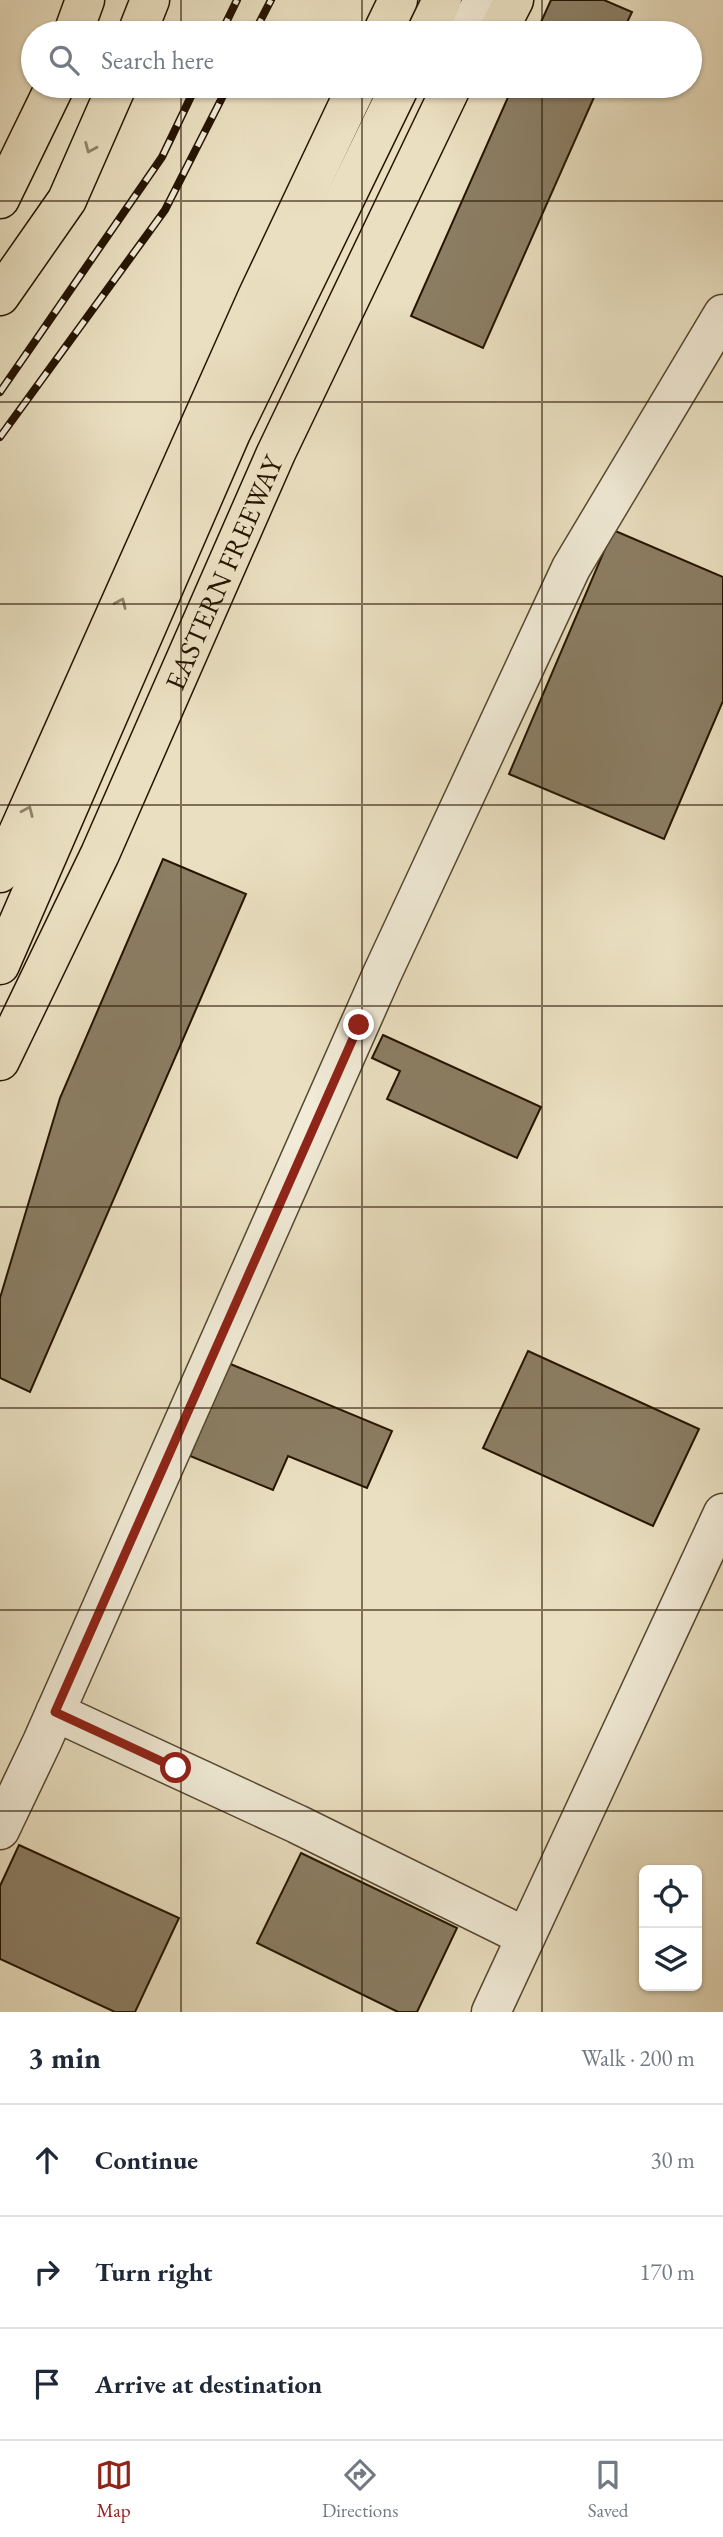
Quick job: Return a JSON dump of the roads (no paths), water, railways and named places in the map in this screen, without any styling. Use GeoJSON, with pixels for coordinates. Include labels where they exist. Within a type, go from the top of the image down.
{"type":"FeatureCollection","features":[{"type":"Feature","properties":{"kind":"main road"},"geometry":{"type":"LineString","coordinates":[[77,21],[85,0]]}},
{"type":"Feature","properties":{"kind":"main road"},"geometry":{"type":"LineString","coordinates":[[142,21],[150,0]]}},
{"type":"Feature","properties":{"kind":"main road"},"geometry":{"type":"LineString","coordinates":[[388,21],[398,0]]}},
{"type":"Feature","properties":{"kind":"main road"},"geometry":{"type":"LineString","coordinates":[[432,21],[442,0]]}},
{"type":"Feature","properties":{"kind":"main road"},"geometry":{"type":"LineString","coordinates":[[483,21],[493,0]]}},
{"type":"Feature","properties":{"kind":"main road"},"geometry":{"type":"LineString","coordinates":[[503,21],[514,0]]}},
{"type":"Feature","properties":{"kind":"main road"},"geometry":{"type":"LineString","coordinates":[[0,199],[49,98]]}},
{"type":"Feature","properties":{"kind":"main road"},"geometry":{"type":"LineString","coordinates":[[0,296],[67,200],[112,98]]}},
{"type":"Feature","properties":{"kind":"main road"},"geometry":{"type":"LineString","coordinates":[[0,873],[257,298],[351,98]]}},
{"type":"Feature","properties":{"kind":"main road","name":"EASTERN FREEWAY"},"geometry":{"type":"LineString","coordinates":[[0,965],[231,433],[394,98]]}},
{"type":"Feature","properties":{"kind":"main road","name":"EASTERN FREEWAY"},"geometry":{"type":"LineString","coordinates":[[0,1061],[100,855],[276,453],[446,98]]}},
{"type":"Feature","properties":{"kind":"main road"},"geometry":{"type":"LineString","coordinates":[[376,243],[419,186],[464,98]]}},
{"type":"Feature","properties":{"kind":"street"},"geometry":{"type":"LineString","coordinates":[[408,21],[418,0]]}},
{"type":"Feature","properties":{"kind":"street"},"geometry":{"type":"LineString","coordinates":[[472,21],[482,0]]}},
{"type":"Feature","properties":{"kind":"street"},"geometry":{"type":"LineString","coordinates":[[0,941],[315,214],[371,98]]}},
{"type":"Feature","properties":{"kind":"street"},"geometry":{"type":"LineString","coordinates":[[0,1037],[113,798],[255,477],[436,98]]}},
{"type":"Feature","properties":{"kind":"street"},"geometry":{"type":"LineString","coordinates":[[0,1830],[55,1712],[387,961],[572,568],[723,314]]}},
{"type":"Feature","properties":{"kind":"street"},"geometry":{"type":"LineString","coordinates":[[491,2012],[723,1513]]}},
{"type":"Feature","properties":{"kind":"street"},"geometry":{"type":"LineString","coordinates":[[55,1712],[297,1824],[526,1937]]}},
{"type":"Feature","properties":{"kind":"railway"},"geometry":{"type":"LineString","coordinates":[[227,21],[237,0]]}},
{"type":"Feature","properties":{"kind":"railway"},"geometry":{"type":"LineString","coordinates":[[260,21],[271,0]]}},
{"type":"Feature","properties":{"kind":"railway"},"geometry":{"type":"LineString","coordinates":[[0,392],[162,157],[190,98]]}},
{"type":"Feature","properties":{"kind":"railway"},"geometry":{"type":"LineString","coordinates":[[0,437],[165,210],[222,98]]}}]}
